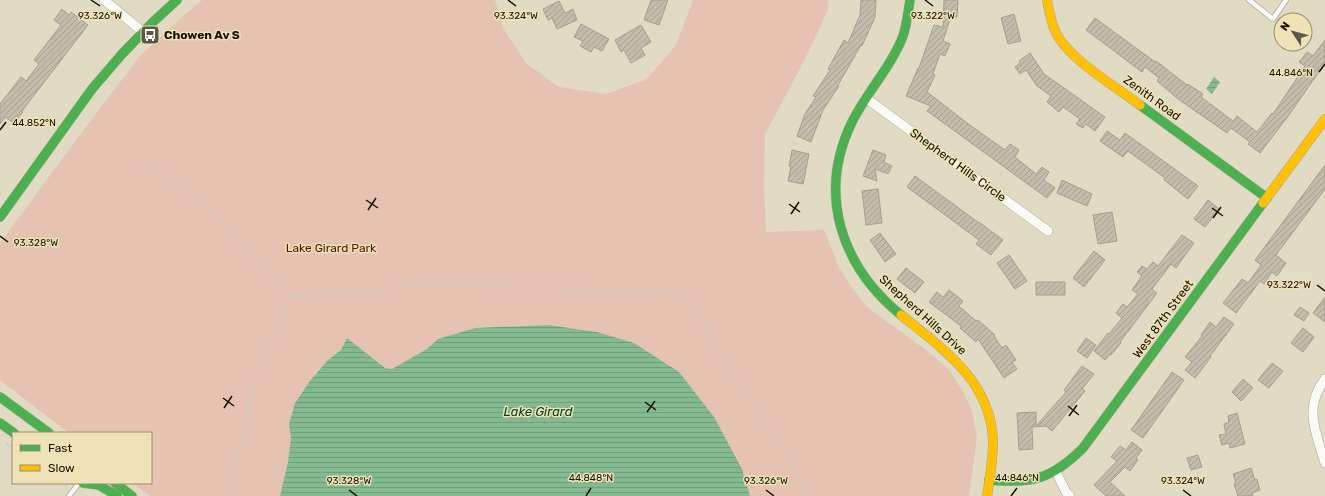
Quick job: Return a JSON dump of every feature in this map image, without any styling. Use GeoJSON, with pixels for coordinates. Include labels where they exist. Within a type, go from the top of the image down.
{"type":"FeatureCollection","features":[{"type":"Feature","properties":{"kind":"street"},"geometry":{"type":"LineString","coordinates":[[104,0],[143,32]]}},
{"type":"Feature","properties":{"kind":"street"},"geometry":{"type":"LineString","coordinates":[[0,216],[92,89],[143,32],[177,0]]}},
{"type":"Feature","properties":{"kind":"street","name":"Shepherd Hills Drive"},"geometry":{"type":"LineString","coordinates":[[910,0],[903,35],[894,57],[853,122],[843,146],[837,173],[836,200],[841,226],[850,252],[863,276],[880,296],[959,363],[973,380],[983,400],[990,421],[993,443],[992,465],[987,496]]}},
{"type":"Feature","properties":{"kind":"street","name":"Zenith Road"},"geometry":{"type":"LineString","coordinates":[[1047,0],[1049,17],[1056,34],[1066,48],[1079,60],[1267,198]]}},
{"type":"Feature","properties":{"kind":"street","name":"Shepherd Hills Circle"},"geometry":{"type":"LineString","coordinates":[[867,99],[1048,231]]}},
{"type":"Feature","properties":{"kind":"street","name":"West 87th Street"},"geometry":{"type":"LineString","coordinates":[[990,480],[1024,482],[1041,478],[1056,472],[1071,461],[1083,448],[1325,119]]}},
{"type":"Feature","properties":{"kind":"street"},"geometry":{"type":"LineString","coordinates":[[1325,379],[1314,397],[1312,411],[1314,426],[1325,463]]}},
{"type":"Feature","properties":{"kind":"street"},"geometry":{"type":"LineString","coordinates":[[0,397],[48,432]]}},
{"type":"Feature","properties":{"kind":"street"},"geometry":{"type":"LineString","coordinates":[[0,423],[13,432]]}},
{"type":"Feature","properties":{"kind":"street"},"geometry":{"type":"LineString","coordinates":[[1056,472],[1066,492],[1070,496]]}},
{"type":"Feature","properties":{"kind":"street"},"geometry":{"type":"LineString","coordinates":[[80,484],[92,492]]}},
{"type":"Feature","properties":{"kind":"street"},"geometry":{"type":"LineString","coordinates":[[91,484],[99,485],[117,496]]}},
{"type":"Feature","properties":{"kind":"street"},"geometry":{"type":"LineString","coordinates":[[116,484],[132,496]]}},
{"type":"Feature","properties":{"kind":"lane"},"geometry":{"type":"LineString","coordinates":[[1249,0],[1273,19],[1286,0]]}},
{"type":"Feature","properties":{"kind":"lane"},"geometry":{"type":"LineString","coordinates":[[69,496],[78,484]]}},
{"type":"Feature","properties":{"kind":"path"},"geometry":{"type":"LineString","coordinates":[[139,160],[155,169],[207,207],[251,255],[292,296]]}},
{"type":"Feature","properties":{"kind":"path"},"geometry":{"type":"LineString","coordinates":[[292,296],[326,291],[368,291],[402,287],[676,289],[696,307],[717,352],[793,461],[805,496]]}},
{"type":"Feature","properties":{"kind":"path"},"geometry":{"type":"LineString","coordinates":[[234,496],[234,472],[257,371],[279,329],[292,296]]}},
{"type":"Feature","properties":{"kind":"green space","name":"Lake Girard Park"},"geometry":{"type":"Polygon","coordinates":[[[202,0],[495,0],[503,28],[526,63],[559,87],[607,94],[647,79],[676,45],[693,0],[828,0],[828,10],[802,65],[765,134],[764,185],[766,232],[824,230],[839,267],[852,288],[867,307],[930,353],[948,369],[963,391],[972,411],[977,437],[969,496],[150,496],[134,484],[152,484],[152,432],[68,432],[0,380],[0,243],[140,56],[202,0]]]}},
{"type":"Feature","properties":{"kind":"water"},"geometry":{"type":"Polygon","coordinates":[[[1214,77],[1220,82],[1212,94],[1206,89],[1214,77]]]}},
{"type":"Feature","properties":{"kind":"water","name":"Lake Girard"},"geometry":{"type":"Polygon","coordinates":[[[548,325],[597,332],[634,343],[679,372],[714,417],[742,469],[750,496],[280,496],[288,462],[291,438],[289,424],[295,403],[310,381],[328,360],[341,350],[347,338],[385,368],[392,369],[427,349],[438,339],[475,328],[548,325]]]}},
{"type":"Feature","properties":{"kind":"building"},"geometry":{"type":"Polygon","coordinates":[[[651,0],[668,0],[659,25],[644,20],[651,0]]]}},
{"type":"Feature","properties":{"kind":"building"},"geometry":{"type":"Polygon","coordinates":[[[861,0],[876,0],[875,17],[862,46],[861,45],[838,85],[839,86],[823,110],[811,142],[797,136],[805,114],[816,97],[813,96],[830,70],[828,69],[844,40],[848,43],[860,15],[861,0]]]}},
{"type":"Feature","properties":{"kind":"building"},"geometry":{"type":"Polygon","coordinates":[[[944,0],[958,0],[957,17],[951,16],[943,41],[950,44],[945,56],[940,54],[933,74],[935,75],[927,92],[1005,150],[1010,144],[1019,150],[1015,157],[1036,174],[1042,167],[1049,172],[1044,180],[1055,188],[1047,198],[927,111],[931,106],[906,96],[919,68],[934,25],[943,27],[944,0]]]}},
{"type":"Feature","properties":{"kind":"building"},"geometry":{"type":"Polygon","coordinates":[[[559,1],[565,13],[573,9],[577,20],[557,29],[552,18],[548,20],[543,9],[559,1]]]}},
{"type":"Feature","properties":{"kind":"building"},"geometry":{"type":"Polygon","coordinates":[[[62,9],[69,15],[71,12],[88,25],[14,123],[5,117],[0,124],[0,104],[21,77],[26,81],[39,64],[34,60],[61,25],[54,20],[62,9]]]}},
{"type":"Feature","properties":{"kind":"building"},"geometry":{"type":"Polygon","coordinates":[[[1014,14],[1021,41],[1008,44],[1001,18],[1014,14]]]}},
{"type":"Feature","properties":{"kind":"building"},"geometry":{"type":"Polygon","coordinates":[[[1095,18],[1187,85],[1188,84],[1203,94],[1201,97],[1233,121],[1237,116],[1257,132],[1272,113],[1273,114],[1305,66],[1299,62],[1307,52],[1313,56],[1325,40],[1325,63],[1289,115],[1260,153],[1248,144],[1250,142],[1231,128],[1227,133],[1178,99],[1157,81],[1159,78],[1145,67],[1142,72],[1086,30],[1095,18]]]}},
{"type":"Feature","properties":{"kind":"building"},"geometry":{"type":"Polygon","coordinates":[[[581,24],[609,39],[602,51],[594,47],[591,52],[580,46],[583,41],[574,37],[581,24]]]}},
{"type":"Feature","properties":{"kind":"building"},"geometry":{"type":"Polygon","coordinates":[[[641,25],[651,42],[641,48],[645,55],[631,63],[624,50],[621,52],[615,40],[641,25]]]}},
{"type":"Feature","properties":{"kind":"building"},"geometry":{"type":"Polygon","coordinates":[[[1030,53],[1044,74],[1105,117],[1095,131],[1086,124],[1083,128],[1076,124],[1080,119],[1063,107],[1059,112],[1047,102],[1051,96],[1037,86],[1026,70],[1020,74],[1015,67],[1020,63],[1019,61],[1030,53]]]}},
{"type":"Feature","properties":{"kind":"building"},"geometry":{"type":"Polygon","coordinates":[[[1107,131],[1120,140],[1125,133],[1198,186],[1188,199],[1164,180],[1165,178],[1128,151],[1123,157],[1100,141],[1107,131]]]}},
{"type":"Feature","properties":{"kind":"building"},"geometry":{"type":"Polygon","coordinates":[[[792,150],[809,154],[803,184],[788,181],[792,150]]]}},
{"type":"Feature","properties":{"kind":"building"},"geometry":{"type":"Polygon","coordinates":[[[873,150],[886,155],[884,162],[892,166],[888,174],[875,169],[877,181],[863,176],[873,150]]]}},
{"type":"Feature","properties":{"kind":"building"},"geometry":{"type":"Polygon","coordinates":[[[1325,165],[1325,189],[1276,255],[1286,263],[1277,276],[1272,272],[1264,284],[1260,281],[1236,313],[1223,303],[1242,279],[1248,283],[1261,265],[1255,260],[1325,165]]]}},
{"type":"Feature","properties":{"kind":"building"},"geometry":{"type":"Polygon","coordinates":[[[915,176],[1003,240],[991,255],[976,244],[979,240],[907,187],[915,176]]]}},
{"type":"Feature","properties":{"kind":"building"},"geometry":{"type":"Polygon","coordinates":[[[1062,180],[1092,194],[1087,206],[1057,193],[1062,180]]]}},
{"type":"Feature","properties":{"kind":"building"},"geometry":{"type":"Polygon","coordinates":[[[878,189],[882,223],[866,225],[862,191],[878,189]]]}},
{"type":"Feature","properties":{"kind":"building"},"geometry":{"type":"Polygon","coordinates":[[[1208,200],[1219,209],[1205,227],[1194,219],[1208,200]]]}},
{"type":"Feature","properties":{"kind":"building"},"geometry":{"type":"Polygon","coordinates":[[[1112,212],[1117,241],[1098,244],[1093,215],[1112,212]]]}},
{"type":"Feature","properties":{"kind":"building"},"geometry":{"type":"Polygon","coordinates":[[[880,233],[896,254],[885,262],[870,240],[880,233]]]}},
{"type":"Feature","properties":{"kind":"building"},"geometry":{"type":"Polygon","coordinates":[[[1182,235],[1194,243],[1176,268],[1171,264],[1152,289],[1157,293],[1120,342],[1121,343],[1105,360],[1094,351],[1122,318],[1116,313],[1123,304],[1127,307],[1138,294],[1132,290],[1142,276],[1137,272],[1142,266],[1147,269],[1153,262],[1158,266],[1182,235]]]}},
{"type":"Feature","properties":{"kind":"building"},"geometry":{"type":"Polygon","coordinates":[[[1094,251],[1105,260],[1084,287],[1073,278],[1094,251]]]}},
{"type":"Feature","properties":{"kind":"building"},"geometry":{"type":"Polygon","coordinates":[[[1009,255],[1027,281],[1015,289],[997,263],[1009,255]]]}},
{"type":"Feature","properties":{"kind":"building"},"geometry":{"type":"Polygon","coordinates":[[[906,268],[924,282],[915,293],[897,279],[906,268]]]}},
{"type":"Feature","properties":{"kind":"building"},"geometry":{"type":"Polygon","coordinates":[[[1036,282],[1065,282],[1065,295],[1036,295],[1036,282]]]}},
{"type":"Feature","properties":{"kind":"building"},"geometry":{"type":"Polygon","coordinates":[[[949,290],[963,301],[959,306],[995,335],[994,336],[1002,348],[1006,345],[1016,360],[1012,362],[1017,369],[1004,378],[978,339],[976,342],[960,328],[961,326],[929,302],[937,292],[943,297],[949,290]]]}},
{"type":"Feature","properties":{"kind":"building"},"geometry":{"type":"Polygon","coordinates":[[[1325,297],[1325,322],[1313,313],[1325,297]]]}},
{"type":"Feature","properties":{"kind":"building"},"geometry":{"type":"Polygon","coordinates":[[[1300,307],[1309,313],[1304,321],[1294,315],[1300,307]]]}},
{"type":"Feature","properties":{"kind":"building"},"geometry":{"type":"Polygon","coordinates":[[[1224,317],[1234,324],[1195,378],[1185,370],[1192,362],[1185,357],[1202,336],[1201,335],[1210,322],[1216,327],[1224,317]]]}},
{"type":"Feature","properties":{"kind":"building"},"geometry":{"type":"Polygon","coordinates":[[[1303,328],[1314,337],[1303,352],[1291,343],[1303,328]]]}},
{"type":"Feature","properties":{"kind":"building"},"geometry":{"type":"Polygon","coordinates":[[[1086,338],[1096,345],[1087,358],[1077,351],[1086,338]]]}},
{"type":"Feature","properties":{"kind":"building"},"geometry":{"type":"Polygon","coordinates":[[[1272,363],[1283,371],[1269,388],[1258,380],[1272,363]]]}},
{"type":"Feature","properties":{"kind":"building"},"geometry":{"type":"Polygon","coordinates":[[[1082,366],[1094,374],[1082,389],[1085,391],[1052,431],[1046,426],[1032,427],[1033,449],[1019,450],[1017,413],[1036,412],[1036,426],[1066,392],[1064,390],[1082,366]]]}},
{"type":"Feature","properties":{"kind":"building"},"geometry":{"type":"Polygon","coordinates":[[[1172,372],[1184,380],[1143,438],[1131,430],[1172,372]]]}},
{"type":"Feature","properties":{"kind":"building"},"geometry":{"type":"Polygon","coordinates":[[[1243,379],[1253,388],[1241,401],[1232,392],[1243,379]]]}},
{"type":"Feature","properties":{"kind":"building"},"geometry":{"type":"Polygon","coordinates":[[[1237,413],[1245,444],[1230,448],[1229,443],[1222,445],[1219,435],[1226,434],[1224,424],[1229,422],[1228,416],[1237,413]]]}},
{"type":"Feature","properties":{"kind":"building"},"geometry":{"type":"Polygon","coordinates":[[[1132,442],[1142,450],[1136,458],[1138,460],[1130,471],[1125,467],[1110,482],[1125,496],[1106,496],[1094,485],[1117,461],[1111,457],[1120,446],[1126,450],[1132,442]]]}},
{"type":"Feature","properties":{"kind":"building"},"geometry":{"type":"Polygon","coordinates":[[[1198,455],[1202,467],[1191,470],[1187,458],[1198,455]]]}},
{"type":"Feature","properties":{"kind":"building"},"geometry":{"type":"Polygon","coordinates":[[[1251,468],[1255,480],[1257,479],[1260,490],[1252,493],[1253,496],[1238,496],[1234,484],[1236,483],[1233,474],[1251,468]]]}},
{"type":"Feature","properties":{"kind":"traffic: fast"},"geometry":{"type":"LineString","coordinates":[[0,217],[92,89],[122,54],[177,0]]}},
{"type":"Feature","properties":{"kind":"traffic: fast"},"geometry":{"type":"LineString","coordinates":[[901,315],[880,296],[863,274],[850,251],[841,227],[836,202],[836,176],[842,149],[852,122],[886,69],[903,36],[910,0]]}},
{"type":"Feature","properties":{"kind":"traffic: fast"},"geometry":{"type":"LineString","coordinates":[[1140,105],[1267,198]]}},
{"type":"Feature","properties":{"kind":"traffic: fast"},"geometry":{"type":"LineString","coordinates":[[989,480],[1017,481],[1040,477],[1061,467],[1083,448],[1263,203]]}},
{"type":"Feature","properties":{"kind":"traffic: fast"},"geometry":{"type":"LineString","coordinates":[[0,397],[48,432]]}},
{"type":"Feature","properties":{"kind":"traffic: fast"},"geometry":{"type":"LineString","coordinates":[[0,423],[13,432]]}},
{"type":"Feature","properties":{"kind":"traffic: fast"},"geometry":{"type":"LineString","coordinates":[[91,484],[99,485],[117,496]]}},
{"type":"Feature","properties":{"kind":"traffic: fast"},"geometry":{"type":"LineString","coordinates":[[116,484],[132,496]]}},
{"type":"Feature","properties":{"kind":"traffic: slow"},"geometry":{"type":"LineString","coordinates":[[1047,0],[1054,29],[1063,43],[1082,63],[1140,105]]}},
{"type":"Feature","properties":{"kind":"traffic: slow"},"geometry":{"type":"LineString","coordinates":[[1263,203],[1325,119]]}},
{"type":"Feature","properties":{"kind":"traffic: slow"},"geometry":{"type":"LineString","coordinates":[[901,315],[948,354],[962,368],[984,401],[990,420],[993,441],[992,462],[987,496]]}},
{"type":"Feature","properties":{"kind":"place","name":"Chowen Av S"},"geometry":{"type":"Point","coordinates":[150,35]}}]}
